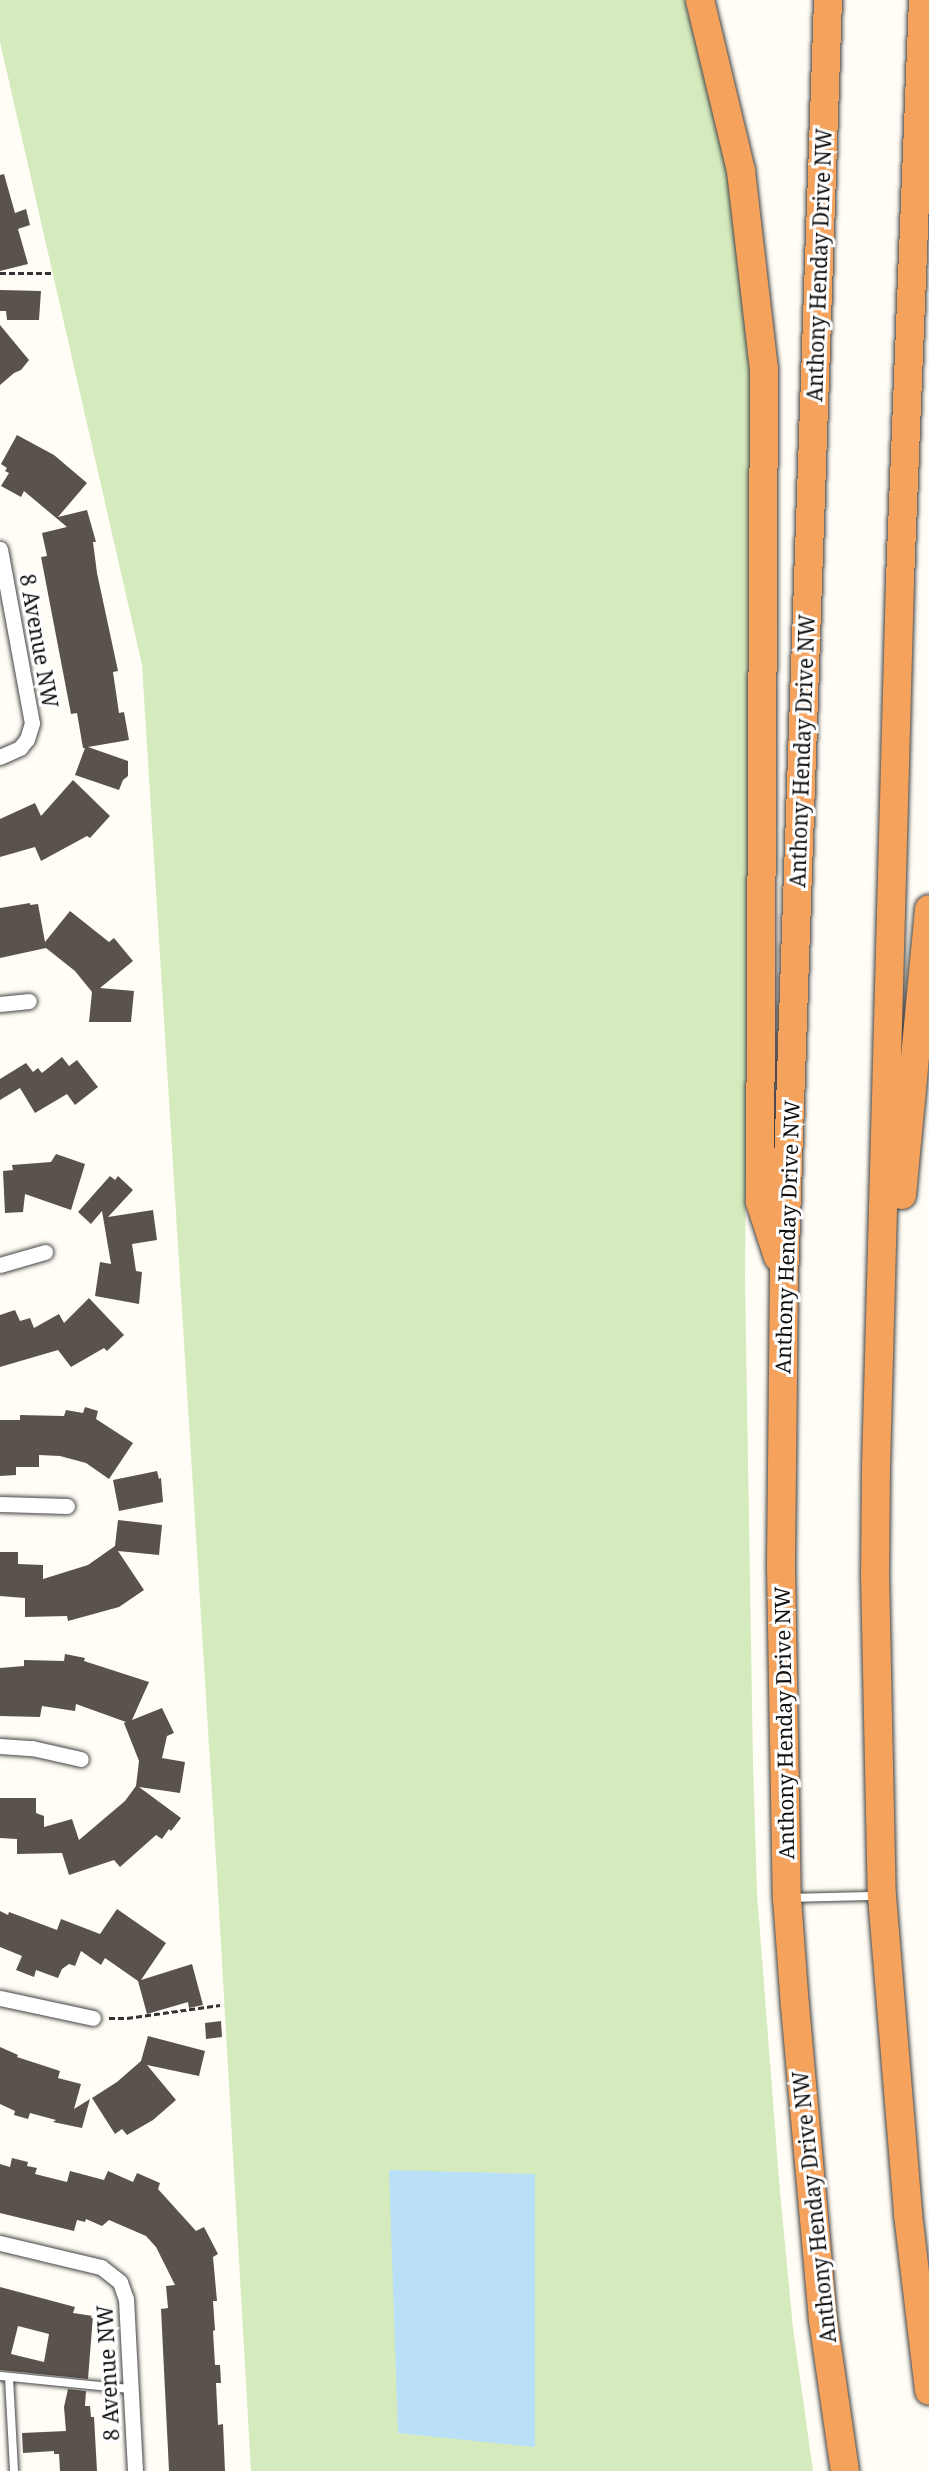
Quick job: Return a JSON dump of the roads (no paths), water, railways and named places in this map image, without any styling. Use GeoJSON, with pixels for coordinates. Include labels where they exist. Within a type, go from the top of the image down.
{"type":"FeatureCollection","features":[{"type":"Feature","properties":{"kind":"highway"},"geometry":{"type":"LineString","coordinates":[[700,0],[741,171],[764,369],[760,1202],[784,1276]]}},
{"type":"Feature","properties":{"kind":"highway","name":"Anthony Henday Drive NW"},"geometry":{"type":"LineString","coordinates":[[828,0],[784,1276],[780,1568],[787,1898],[810,2185],[824,2319],[845,2471]]}},
{"type":"Feature","properties":{"kind":"highway"},"geometry":{"type":"LineString","coordinates":[[923,0],[900,580],[876,1466],[882,1896],[907,2203],[929,2391]]}},
{"type":"Feature","properties":{"kind":"highway"},"geometry":{"type":"LineString","coordinates":[[876,1466],[929,909]]}},
{"type":"Feature","properties":{"kind":"street","name":"8 Avenue NW"},"geometry":{"type":"LineString","coordinates":[[0,549],[32,714],[27,740],[14,752],[0,757]]}},
{"type":"Feature","properties":{"kind":"street"},"geometry":{"type":"LineString","coordinates":[[0,1004],[29,1001]]}},
{"type":"Feature","properties":{"kind":"street"},"geometry":{"type":"LineString","coordinates":[[0,1265],[45,1252]]}},
{"type":"Feature","properties":{"kind":"street"},"geometry":{"type":"LineString","coordinates":[[0,1504],[67,1506]]}},
{"type":"Feature","properties":{"kind":"street"},"geometry":{"type":"LineString","coordinates":[[0,1746],[32,1748],[81,1759]]}},
{"type":"Feature","properties":{"kind":"street"},"geometry":{"type":"LineString","coordinates":[[0,1998],[93,2018]]}},
{"type":"Feature","properties":{"kind":"street","name":"8 Avenue NW"},"geometry":{"type":"LineString","coordinates":[[0,2243],[91,2264],[115,2276],[126,2299],[135,2471]]}},
{"type":"Feature","properties":{"kind":"lane"},"geometry":{"type":"LineString","coordinates":[[787,1898],[882,1896]]}},
{"type":"Feature","properties":{"kind":"lane"},"geometry":{"type":"LineString","coordinates":[[0,2376],[130,2389]]}},
{"type":"Feature","properties":{"kind":"lane"},"geometry":{"type":"LineString","coordinates":[[9,2378],[14,2471]]}},
{"type":"Feature","properties":{"kind":"water"},"geometry":{"type":"Polygon","coordinates":[[[389,2170],[535,2174],[535,2447],[398,2433],[389,2170]]]}}]}
